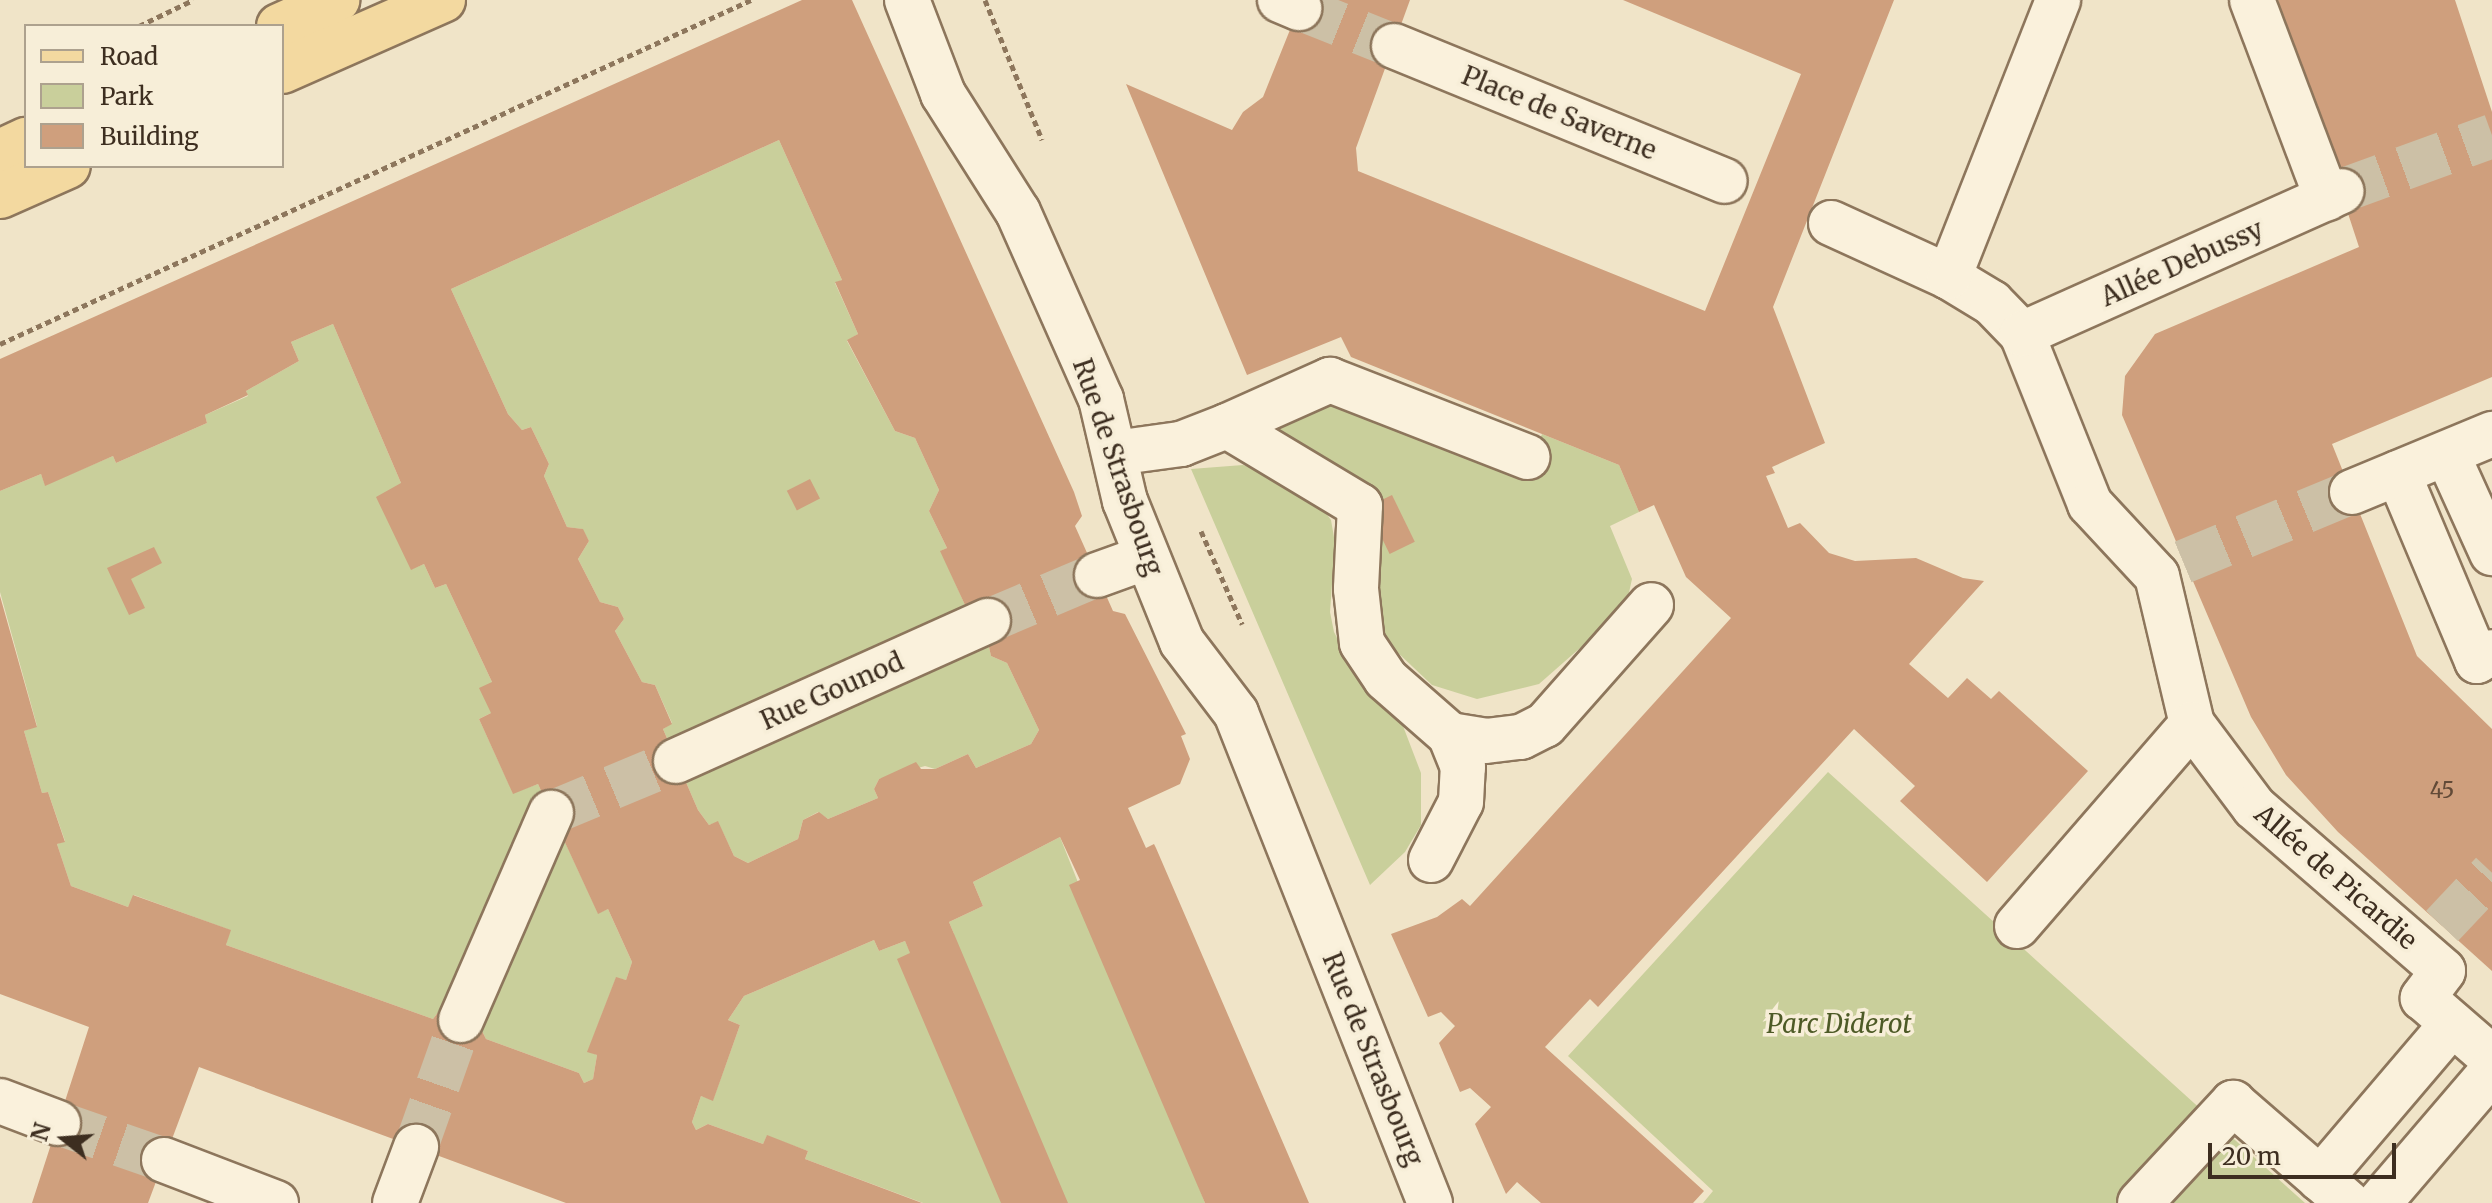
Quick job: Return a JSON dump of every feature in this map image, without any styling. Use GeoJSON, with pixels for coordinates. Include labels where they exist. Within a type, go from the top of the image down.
{"type":"FeatureCollection","features":[{"type":"Feature","properties":{"kind":"main road"},"geometry":{"type":"LineString","coordinates":[[283,24],[337,0]]}},
{"type":"Feature","properties":{"kind":"main road"},"geometry":{"type":"LineString","coordinates":[[284,70],[443,0]]}},
{"type":"Feature","properties":{"kind":"main road"},"geometry":{"type":"LineString","coordinates":[[0,152],[24,141]]}},
{"type":"Feature","properties":{"kind":"main road"},"geometry":{"type":"LineString","coordinates":[[0,196],[63,168]]}},
{"type":"Feature","properties":{"kind":"street","name":"Rue de Strasbourg"},"geometry":{"type":"LineString","coordinates":[[907,0],[943,94],[1018,212],[1101,399],[1125,501],[1147,557],[1182,642],[1236,713],[1430,1203]]}},
{"type":"Feature","properties":{"kind":"street"},"geometry":{"type":"LineString","coordinates":[[1831,223],[1949,277],[2058,0]]}},
{"type":"Feature","properties":{"kind":"street","name":"Allée Debussy"},"geometry":{"type":"LineString","coordinates":[[2022,334],[2334,195],[2252,0]]}},
{"type":"Feature","properties":{"kind":"street","name":"Place de Saverne"},"geometry":{"type":"LineString","coordinates":[[1394,46],[1725,181]]}},
{"type":"Feature","properties":{"kind":"street","name":"Allée de Picardie"},"geometry":{"type":"LineString","coordinates":[[1949,277],[1992,303],[2022,334],[2090,504],[2170,569],[2192,724],[2254,807],[2431,938],[2443,971],[2423,998],[2492,1058]]}},
{"type":"Feature","properties":{"kind":"street"},"geometry":{"type":"LineString","coordinates":[[1115,453],[1165,446],[1227,426],[1330,380],[1528,457]]}},
{"type":"Feature","properties":{"kind":"street"},"geometry":{"type":"LineString","coordinates":[[1227,426],[1360,506],[1356,589],[1362,643],[1386,679],[1450,735],[1463,767],[1461,802],[1431,860]]}},
{"type":"Feature","properties":{"kind":"street"},"geometry":{"type":"LineString","coordinates":[[2352,492],[2492,434]]}},
{"type":"Feature","properties":{"kind":"street"},"geometry":{"type":"LineString","coordinates":[[2447,454],[2492,553]]}},
{"type":"Feature","properties":{"kind":"street"},"geometry":{"type":"LineString","coordinates":[[2398,473],[2477,661],[2492,652]]}},
{"type":"Feature","properties":{"kind":"street"},"geometry":{"type":"LineString","coordinates":[[1097,575],[1147,557]]}},
{"type":"Feature","properties":{"kind":"street"},"geometry":{"type":"LineString","coordinates":[[1450,735],[1486,741],[1521,737],[1545,725],[1651,605]]}},
{"type":"Feature","properties":{"kind":"street","name":"Rue Gounod"},"geometry":{"type":"LineString","coordinates":[[676,761],[988,621]]}},
{"type":"Feature","properties":{"kind":"street"},"geometry":{"type":"LineString","coordinates":[[2017,926],[2192,724]]}},
{"type":"Feature","properties":{"kind":"street"},"geometry":{"type":"LineString","coordinates":[[461,1020],[551,813]]}},
{"type":"Feature","properties":{"kind":"street"},"geometry":{"type":"LineString","coordinates":[[2140,1203],[2233,1103],[2334,1191],[2452,1024]]}},
{"type":"Feature","properties":{"kind":"street"},"geometry":{"type":"LineString","coordinates":[[2379,1203],[2492,1071]]}},
{"type":"Feature","properties":{"kind":"street"},"geometry":{"type":"LineString","coordinates":[[0,1101],[58,1123]]}},
{"type":"Feature","properties":{"kind":"street"},"geometry":{"type":"LineString","coordinates":[[395,1203],[416,1147]]}},
{"type":"Feature","properties":{"kind":"street"},"geometry":{"type":"LineString","coordinates":[[164,1160],[276,1203]]}},
{"type":"Feature","properties":{"kind":"path"},"geometry":{"type":"LineString","coordinates":[[143,24],[193,0]]}},
{"type":"Feature","properties":{"kind":"path"},"geometry":{"type":"LineString","coordinates":[[0,344],[751,0]]}},
{"type":"Feature","properties":{"kind":"path"},"geometry":{"type":"LineString","coordinates":[[985,0],[1043,144]]}},
{"type":"Feature","properties":{"kind":"path","name":"Rue de Strasbourg"},"geometry":{"type":"LineString","coordinates":[[1165,446],[1246,636]]}},
{"type":"Feature","properties":{"kind":"green space"},"geometry":{"type":"Polygon","coordinates":[[[779,140],[842,280],[835,283],[858,334],[847,341],[895,431],[915,438],[939,490],[929,511],[947,548],[941,551],[965,605],[979,599],[995,634],[989,647],[991,656],[1007,663],[1039,730],[1031,744],[976,768],[968,754],[935,769],[925,766],[879,779],[874,789],[878,798],[828,819],[818,812],[803,820],[798,839],[748,863],[734,856],[718,822],[709,825],[698,810],[663,729],[672,723],[655,685],[642,682],[615,631],[624,619],[618,607],[600,602],[578,559],[589,541],[582,529],[567,527],[544,476],[549,464],[531,427],[522,430],[508,414],[451,289],[779,140]]]}},
{"type":"Feature","properties":{"kind":"green space"},"geometry":{"type":"Polygon","coordinates":[[[333,324],[401,483],[412,569],[424,564],[435,588],[446,584],[492,682],[491,713],[479,719],[513,793],[538,784],[598,913],[608,909],[632,962],[626,980],[616,978],[588,1051],[597,1055],[593,1079],[584,1083],[579,1073],[486,1039],[480,1027],[439,1011],[433,1019],[226,945],[230,930],[134,895],[128,907],[71,886],[57,844],[65,841],[48,792],[42,793],[24,731],[37,726],[0,592],[0,491],[41,474],[45,485],[113,456],[116,463],[207,423],[205,415],[248,396],[246,391],[299,361],[291,342],[333,324]]]}},
{"type":"Feature","properties":{"kind":"green space"},"geometry":{"type":"Polygon","coordinates":[[[1327,398],[1525,478],[1542,434],[1619,465],[1639,512],[1610,526],[1632,579],[1628,597],[1613,619],[1539,684],[1477,699],[1432,685],[1377,633],[1376,495],[1271,433],[1275,423],[1327,398]]]}},
{"type":"Feature","properties":{"kind":"green space"},"geometry":{"type":"Polygon","coordinates":[[[1243,465],[1286,480],[1316,499],[1331,520],[1335,543],[1330,612],[1334,632],[1362,687],[1403,726],[1421,773],[1421,825],[1405,852],[1370,885],[1191,469],[1243,465]]]}},
{"type":"Feature","properties":{"kind":"green space","name":"Parc Diderot"},"geometry":{"type":"Polygon","coordinates":[[[1828,772],[2305,1203],[1703,1203],[1713,1191],[1568,1056],[1828,772]]]}},
{"type":"Feature","properties":{"kind":"green space"},"geometry":{"type":"Polygon","coordinates":[[[1060,837],[1205,1203],[923,1203],[805,1159],[808,1151],[767,1136],[763,1144],[708,1124],[696,1130],[692,1122],[701,1096],[713,1100],[740,1025],[728,1020],[744,996],[874,940],[879,951],[905,941],[910,952],[954,934],[949,922],[983,906],[973,882],[1060,837]]]}},
{"type":"Feature","properties":{"kind":"building"},"geometry":{"type":"Polygon","coordinates":[[[802,0],[852,0],[1074,492],[1082,516],[1075,526],[1113,611],[1125,614],[1186,734],[1181,736],[1190,759],[1180,784],[1128,808],[1146,848],[1154,844],[1156,848],[1309,1203],[1205,1203],[1069,885],[1080,880],[1060,837],[973,882],[983,906],[949,922],[1068,1203],[1001,1203],[897,959],[910,953],[905,941],[879,951],[874,940],[744,996],[728,1020],[740,1025],[713,1101],[701,1096],[692,1122],[696,1130],[708,1124],[763,1144],[767,1135],[808,1151],[805,1159],[922,1203],[566,1203],[199,1067],[148,1203],[32,1203],[89,1027],[0,994],[0,596],[37,727],[24,731],[42,793],[48,792],[65,842],[57,844],[71,886],[128,907],[133,895],[231,930],[226,945],[433,1019],[439,1011],[480,1027],[486,1039],[579,1073],[584,1083],[593,1079],[597,1055],[587,1052],[616,977],[626,980],[632,962],[608,909],[598,914],[538,784],[513,794],[479,719],[491,713],[479,688],[492,682],[446,584],[435,588],[424,564],[411,570],[376,497],[401,483],[333,324],[291,342],[299,361],[246,391],[248,395],[205,415],[207,423],[116,463],[113,456],[45,486],[41,474],[0,491],[0,359],[802,0]],[[779,140],[451,289],[508,414],[522,430],[531,427],[549,464],[544,476],[567,527],[583,529],[589,541],[578,559],[600,602],[618,607],[624,619],[615,631],[642,682],[655,685],[672,724],[663,729],[698,810],[709,825],[718,821],[734,856],[748,863],[798,839],[803,820],[819,812],[828,819],[878,798],[874,789],[879,779],[916,762],[921,769],[935,769],[968,754],[976,768],[1031,744],[1039,730],[1007,663],[991,656],[989,647],[995,634],[979,599],[965,605],[940,551],[947,548],[929,511],[939,490],[915,438],[895,431],[847,340],[858,334],[835,282],[842,280],[779,140]]]}},
{"type":"Feature","properties":{"kind":"building"},"geometry":{"type":"Polygon","coordinates":[[[1302,0],[1410,0],[1356,148],[1358,171],[1705,311],[1801,74],[1623,0],[1894,0],[1773,307],[1825,443],[1772,467],[1775,473],[1766,476],[1788,528],[1800,523],[1829,553],[1855,561],[1916,558],[1963,578],[1984,581],[1909,664],[1948,698],[1967,678],[1991,699],[1999,691],[2088,771],[1987,882],[1900,801],[1915,786],[1854,729],[1598,1007],[1590,999],[1545,1047],[1704,1191],[1693,1203],[1541,1203],[1517,1182],[1506,1194],[1475,1124],[1491,1107],[1470,1088],[1460,1092],[1439,1043],[1455,1026],[1441,1012],[1428,1017],[1391,934],[1437,917],[1462,899],[1470,906],[1731,618],[1686,577],[1654,505],[1639,512],[1619,465],[1351,357],[1341,337],[1247,375],[1126,84],[1232,130],[1243,112],[1263,97],[1302,0]]]}},
{"type":"Feature","properties":{"kind":"building"},"geometry":{"type":"Polygon","coordinates":[[[2278,0],[2455,0],[2492,112],[2492,377],[2332,444],[2417,656],[2492,729],[2492,971],[2338,832],[2286,775],[2251,717],[2122,415],[2125,376],[2155,334],[2359,247],[2278,0]]]}},
{"type":"Feature","properties":{"kind":"building"},"geometry":{"type":"Polygon","coordinates":[[[810,479],[820,499],[797,510],[787,491],[810,479]]]}},
{"type":"Feature","properties":{"kind":"building"},"geometry":{"type":"Polygon","coordinates":[[[1392,495],[1415,542],[1390,554],[1367,507],[1392,495]]]}},
{"type":"Feature","properties":{"kind":"building"},"geometry":{"type":"Polygon","coordinates":[[[154,547],[162,563],[131,579],[145,608],[129,615],[107,568],[154,547]]]}},
{"type":"Feature","properties":{"kind":"tunnel"},"geometry":{"type":"LineString","coordinates":[[1299,8],[1394,46]]}},
{"type":"Feature","properties":{"kind":"tunnel"},"geometry":{"type":"LineString","coordinates":[[2341,191],[2492,136]]}},
{"type":"Feature","properties":{"kind":"tunnel"},"geometry":{"type":"LineString","coordinates":[[2183,562],[2352,492]]}},
{"type":"Feature","properties":{"kind":"tunnel"},"geometry":{"type":"LineString","coordinates":[[988,621],[1097,575]]}},
{"type":"Feature","properties":{"kind":"tunnel"},"geometry":{"type":"LineString","coordinates":[[551,813],[676,761]]}},
{"type":"Feature","properties":{"kind":"tunnel"},"geometry":{"type":"LineString","coordinates":[[2442,926],[2492,873]]}},
{"type":"Feature","properties":{"kind":"tunnel"},"geometry":{"type":"LineString","coordinates":[[416,1147],[461,1020]]}},
{"type":"Feature","properties":{"kind":"tunnel"},"geometry":{"type":"LineString","coordinates":[[58,1123],[164,1160]]}}]}
